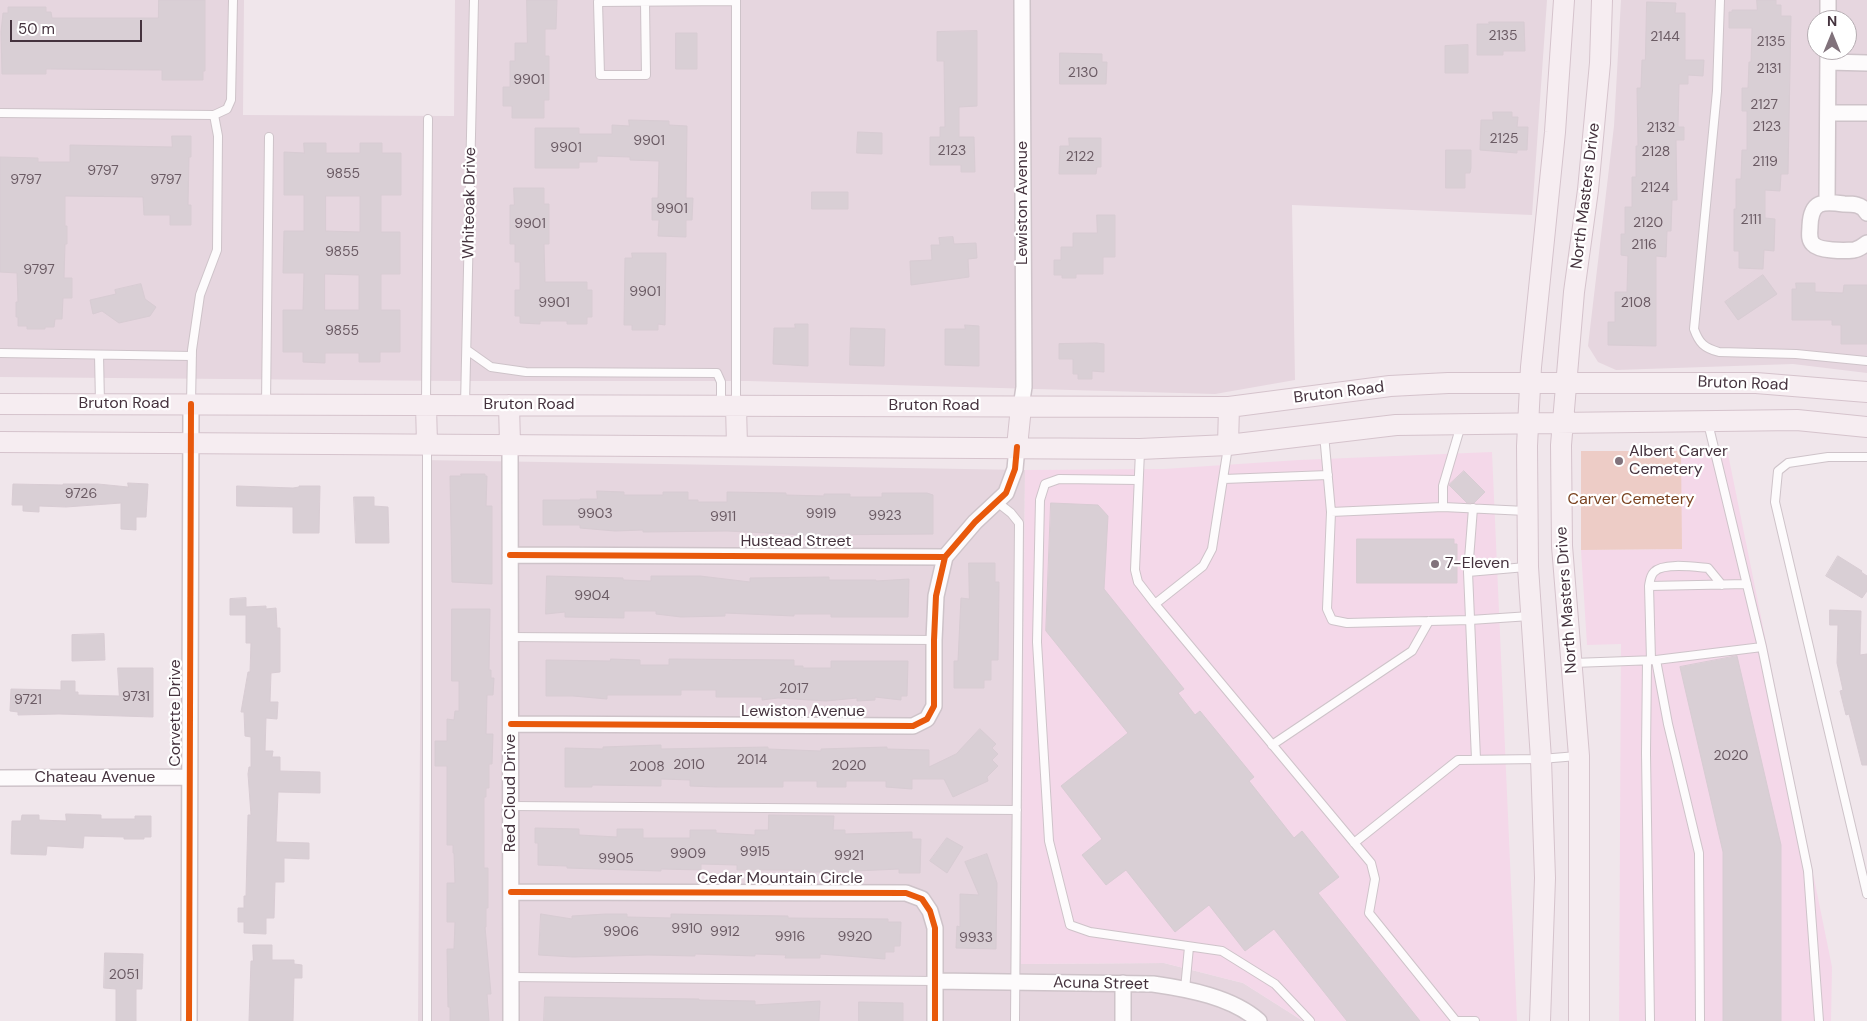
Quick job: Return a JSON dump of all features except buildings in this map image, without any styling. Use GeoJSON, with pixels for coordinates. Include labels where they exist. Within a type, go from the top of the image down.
{"type":"FeatureCollection","features":[{"type":"Feature","properties":{"kind":"main road"},"geometry":{"type":"LineString","coordinates":[[1540,1021],[1544,878],[1541,759],[1526,511],[1528,424],[1530,382],[1555,132],[1564,0]]}},
{"type":"Feature","properties":{"kind":"main road","name":"North Masters Drive"},"geometry":{"type":"LineString","coordinates":[[1579,1021],[1579,756],[1562,546],[1561,445],[1574,292],[1588,190],[1600,63],[1602,0]]}},
{"type":"Feature","properties":{"kind":"main road","name":"Bruton Road"},"geometry":{"type":"LineString","coordinates":[[0,404],[1228,407],[1390,386],[1530,382],[1756,383],[1867,392]]}},
{"type":"Feature","properties":{"kind":"main road"},"geometry":{"type":"LineString","coordinates":[[426,405],[427,444]]}},
{"type":"Feature","properties":{"kind":"main road"},"geometry":{"type":"LineString","coordinates":[[509,405],[510,444]]}},
{"type":"Feature","properties":{"kind":"main road"},"geometry":{"type":"LineString","coordinates":[[728,406],[737,446]]}},
{"type":"Feature","properties":{"kind":"main road"},"geometry":{"type":"LineString","coordinates":[[1017,447],[1021,406]]}},
{"type":"Feature","properties":{"kind":"main road"},"geometry":{"type":"LineString","coordinates":[[1228,407],[1228,445]]}},
{"type":"Feature","properties":{"kind":"main road"},"geometry":{"type":"LineString","coordinates":[[0,442],[1140,449],[1228,445],[1396,425],[1797,420],[1867,427]]}},
{"type":"Feature","properties":{"kind":"street","name":"Lewiston Avenue"},"geometry":{"type":"LineString","coordinates":[[1021,406],[1024,387],[1022,0]]}},
{"type":"Feature","properties":{"kind":"street"},"geometry":{"type":"LineString","coordinates":[[1827,202],[1828,60]]}},
{"type":"Feature","properties":{"kind":"street"},"geometry":{"type":"LineString","coordinates":[[1850,60],[1867,63]]}},
{"type":"Feature","properties":{"kind":"street"},"geometry":{"type":"LineString","coordinates":[[1828,113],[1867,113]]}},
{"type":"Feature","properties":{"kind":"street"},"geometry":{"type":"LineString","coordinates":[[1867,213],[1859,205],[1827,202],[1818,204],[1813,208],[1810,215],[1810,238],[1812,244],[1822,249],[1854,250],[1867,243]]}},
{"type":"Feature","properties":{"kind":"street","name":"Corvette Drive"},"geometry":{"type":"LineString","coordinates":[[189,1021],[190,404]]}},
{"type":"Feature","properties":{"kind":"street","name":"Red Cloud Drive"},"geometry":{"type":"LineString","coordinates":[[510,444],[511,1021]]}},
{"type":"Feature","properties":{"kind":"street"},"geometry":{"type":"LineString","coordinates":[[945,557],[975,522],[1006,493],[1015,469],[1017,447]]}},
{"type":"Feature","properties":{"kind":"street","name":"Hustead Street"},"geometry":{"type":"LineString","coordinates":[[510,555],[945,557]]}},
{"type":"Feature","properties":{"kind":"street","name":"Lewiston Avenue"},"geometry":{"type":"LineString","coordinates":[[511,724],[913,726],[927,719],[934,706],[936,596],[945,557]]}},
{"type":"Feature","properties":{"kind":"street","name":"Chateau Avenue"},"geometry":{"type":"LineString","coordinates":[[0,778],[189,777]]}},
{"type":"Feature","properties":{"kind":"street","name":"Cedar Mountain Circle"},"geometry":{"type":"LineString","coordinates":[[511,892],[906,894],[922,899],[930,911],[935,928],[935,1021]]}},
{"type":"Feature","properties":{"kind":"street","name":"Acuna Street"},"geometry":{"type":"LineString","coordinates":[[935,981],[1153,984],[1185,989],[1224,1001],[1260,1021]]}},
{"type":"Feature","properties":{"kind":"street"},"geometry":{"type":"LineString","coordinates":[[1122,983],[1123,1021]]}},
{"type":"Feature","properties":{"kind":"lane"},"geometry":{"type":"LineString","coordinates":[[0,113],[214,115],[227,108],[231,100],[233,0]]}},
{"type":"Feature","properties":{"kind":"lane","name":"Whiteoak Drive"},"geometry":{"type":"LineString","coordinates":[[466,405],[474,0]]}},
{"type":"Feature","properties":{"kind":"lane"},"geometry":{"type":"LineString","coordinates":[[1720,0],[1718,91],[1694,329],[1698,339],[1708,349],[1719,352],[1796,354],[1867,361]]}},
{"type":"Feature","properties":{"kind":"lane"},"geometry":{"type":"LineString","coordinates":[[645,2],[646,75],[600,75],[598,2],[736,1],[728,406]]}},
{"type":"Feature","properties":{"kind":"lane"},"geometry":{"type":"LineString","coordinates":[[190,404],[192,356],[200,295],[217,250],[218,136],[214,115]]}},
{"type":"Feature","properties":{"kind":"lane"},"geometry":{"type":"LineString","coordinates":[[426,405],[428,120]]}},
{"type":"Feature","properties":{"kind":"lane"},"geometry":{"type":"LineString","coordinates":[[266,405],[269,136]]}},
{"type":"Feature","properties":{"kind":"lane"},"geometry":{"type":"LineString","coordinates":[[467,350],[491,367],[526,372],[717,373],[728,406]]}},
{"type":"Feature","properties":{"kind":"lane"},"geometry":{"type":"LineString","coordinates":[[0,354],[192,356]]}},
{"type":"Feature","properties":{"kind":"lane"},"geometry":{"type":"LineString","coordinates":[[99,355],[100,404]]}},
{"type":"Feature","properties":{"kind":"lane"},"geometry":{"type":"LineString","coordinates":[[1708,421],[1762,647],[1808,871],[1819,1021]]}},
{"type":"Feature","properties":{"kind":"lane"},"geometry":{"type":"LineString","coordinates":[[1443,508],[1442,486],[1461,424]]}},
{"type":"Feature","properties":{"kind":"lane"},"geometry":{"type":"LineString","coordinates":[[1324,433],[1331,512],[1327,609],[1332,620],[1347,623],[1470,620],[1532,616]]}},
{"type":"Feature","properties":{"kind":"lane"},"geometry":{"type":"LineString","coordinates":[[427,444],[427,1021]]}},
{"type":"Feature","properties":{"kind":"lane"},"geometry":{"type":"LineString","coordinates":[[1155,604],[1203,566],[1212,549],[1228,445]]}},
{"type":"Feature","properties":{"kind":"lane"},"geometry":{"type":"LineString","coordinates":[[1140,449],[1135,570],[1138,582],[1371,863],[1375,879],[1369,914],[1456,1021],[1475,1021]]}},
{"type":"Feature","properties":{"kind":"lane"},"geometry":{"type":"LineString","coordinates":[[1867,457],[1828,456],[1788,463],[1778,471],[1775,502],[1867,894]]}},
{"type":"Feature","properties":{"kind":"lane"},"geometry":{"type":"LineString","coordinates":[[1224,479],[1328,475]]}},
{"type":"Feature","properties":{"kind":"lane"},"geometry":{"type":"LineString","coordinates":[[1138,480],[1059,479],[1045,484],[1040,500],[1037,642],[1049,841],[1070,925],[1090,932],[1222,951],[1275,984],[1310,1021]]}},
{"type":"Feature","properties":{"kind":"lane"},"geometry":{"type":"LineString","coordinates":[[997,502],[1011,513],[1018,523],[1015,1021]]}},
{"type":"Feature","properties":{"kind":"lane"},"geometry":{"type":"LineString","coordinates":[[1331,512],[1443,508],[1526,511]]}},
{"type":"Feature","properties":{"kind":"lane"},"geometry":{"type":"LineString","coordinates":[[1473,508],[1468,572],[1476,759]]}},
{"type":"Feature","properties":{"kind":"lane"},"geometry":{"type":"LineString","coordinates":[[1650,1021],[1646,753],[1651,660],[1650,578],[1662,566],[1708,568],[1722,585]]}},
{"type":"Feature","properties":{"kind":"lane"},"geometry":{"type":"LineString","coordinates":[[1468,572],[1528,567]]}},
{"type":"Feature","properties":{"kind":"lane"},"geometry":{"type":"LineString","coordinates":[[1649,586],[1747,584]]}},
{"type":"Feature","properties":{"kind":"lane"},"geometry":{"type":"LineString","coordinates":[[1272,745],[1412,651],[1429,621]]}},
{"type":"Feature","properties":{"kind":"lane"},"geometry":{"type":"LineString","coordinates":[[510,637],[934,640]]}},
{"type":"Feature","properties":{"kind":"lane"},"geometry":{"type":"LineString","coordinates":[[1571,663],[1651,660],[1762,647]]}},
{"type":"Feature","properties":{"kind":"lane"},"geometry":{"type":"LineString","coordinates":[[1651,660],[1699,853],[1700,1021]]}},
{"type":"Feature","properties":{"kind":"lane"},"geometry":{"type":"LineString","coordinates":[[1354,843],[1458,760],[1541,759],[1579,756]]}},
{"type":"Feature","properties":{"kind":"lane"},"geometry":{"type":"LineString","coordinates":[[512,806],[1017,810]]}},
{"type":"Feature","properties":{"kind":"lane"},"geometry":{"type":"LineString","coordinates":[[1185,989],[1189,947]]}},
{"type":"Feature","properties":{"kind":"lane"},"geometry":{"type":"LineString","coordinates":[[512,977],[935,981]]}},
{"type":"Feature","properties":{"kind":"shaded area"},"geometry":{"type":"Polygon","coordinates":[[[0,0],[244,0],[243,115],[454,116],[455,0],[1547,0],[1532,215],[1292,205],[1295,380],[1215,394],[748,381],[454,381],[0,377],[0,0]]]}},
{"type":"Feature","properties":{"kind":"shaded area"},"geometry":{"type":"Polygon","coordinates":[[[1621,0],[1867,0],[1867,373],[1793,364],[1616,370],[1598,362],[1588,346],[1614,126],[1621,0]]]}},
{"type":"Feature","properties":{"kind":"shaded area"},"geometry":{"type":"Polygon","coordinates":[[[1727,449],[1832,967],[1831,1021],[1619,1021],[1621,644],[1587,645],[1581,550],[1681,549],[1681,451],[1727,449]]]}},
{"type":"Feature","properties":{"kind":"shaded area"},"geometry":{"type":"Polygon","coordinates":[[[1492,452],[1517,1021],[1303,1021],[1243,983],[1164,963],[1021,964],[1025,470],[1164,469],[1299,460],[1492,452]]]}},
{"type":"Feature","properties":{"kind":"shaded area"},"geometry":{"type":"Polygon","coordinates":[[[422,460],[1025,470],[1021,964],[1164,963],[1243,983],[1303,1021],[418,1021],[422,460]]]}},
{"type":"Feature","properties":{"kind":"green space","name":"Carver Cemetery"},"geometry":{"type":"Polygon","coordinates":[[[1581,451],[1681,451],[1682,549],[1581,550],[1581,451]]]}},
{"type":"Feature","properties":{"kind":"cycle path"},"geometry":{"type":"LineString","coordinates":[[189,1021],[191,404]]}},
{"type":"Feature","properties":{"kind":"cycle path"},"geometry":{"type":"LineString","coordinates":[[511,724],[913,726],[927,719],[934,706],[936,596],[945,557],[975,522],[1006,493],[1015,469],[1017,447]]}},
{"type":"Feature","properties":{"kind":"cycle path"},"geometry":{"type":"LineString","coordinates":[[510,555],[945,557]]}},
{"type":"Feature","properties":{"kind":"cycle path"},"geometry":{"type":"LineString","coordinates":[[511,892],[906,893],[922,899],[930,911],[935,928],[935,1021]]}},
{"type":"Feature","properties":{"kind":"place","name":"Albert Carver Cemetery"},"geometry":{"type":"Point","coordinates":[1619,461]}},
{"type":"Feature","properties":{"kind":"place","name":"7-Eleven"},"geometry":{"type":"Point","coordinates":[1435,564]}}]}
